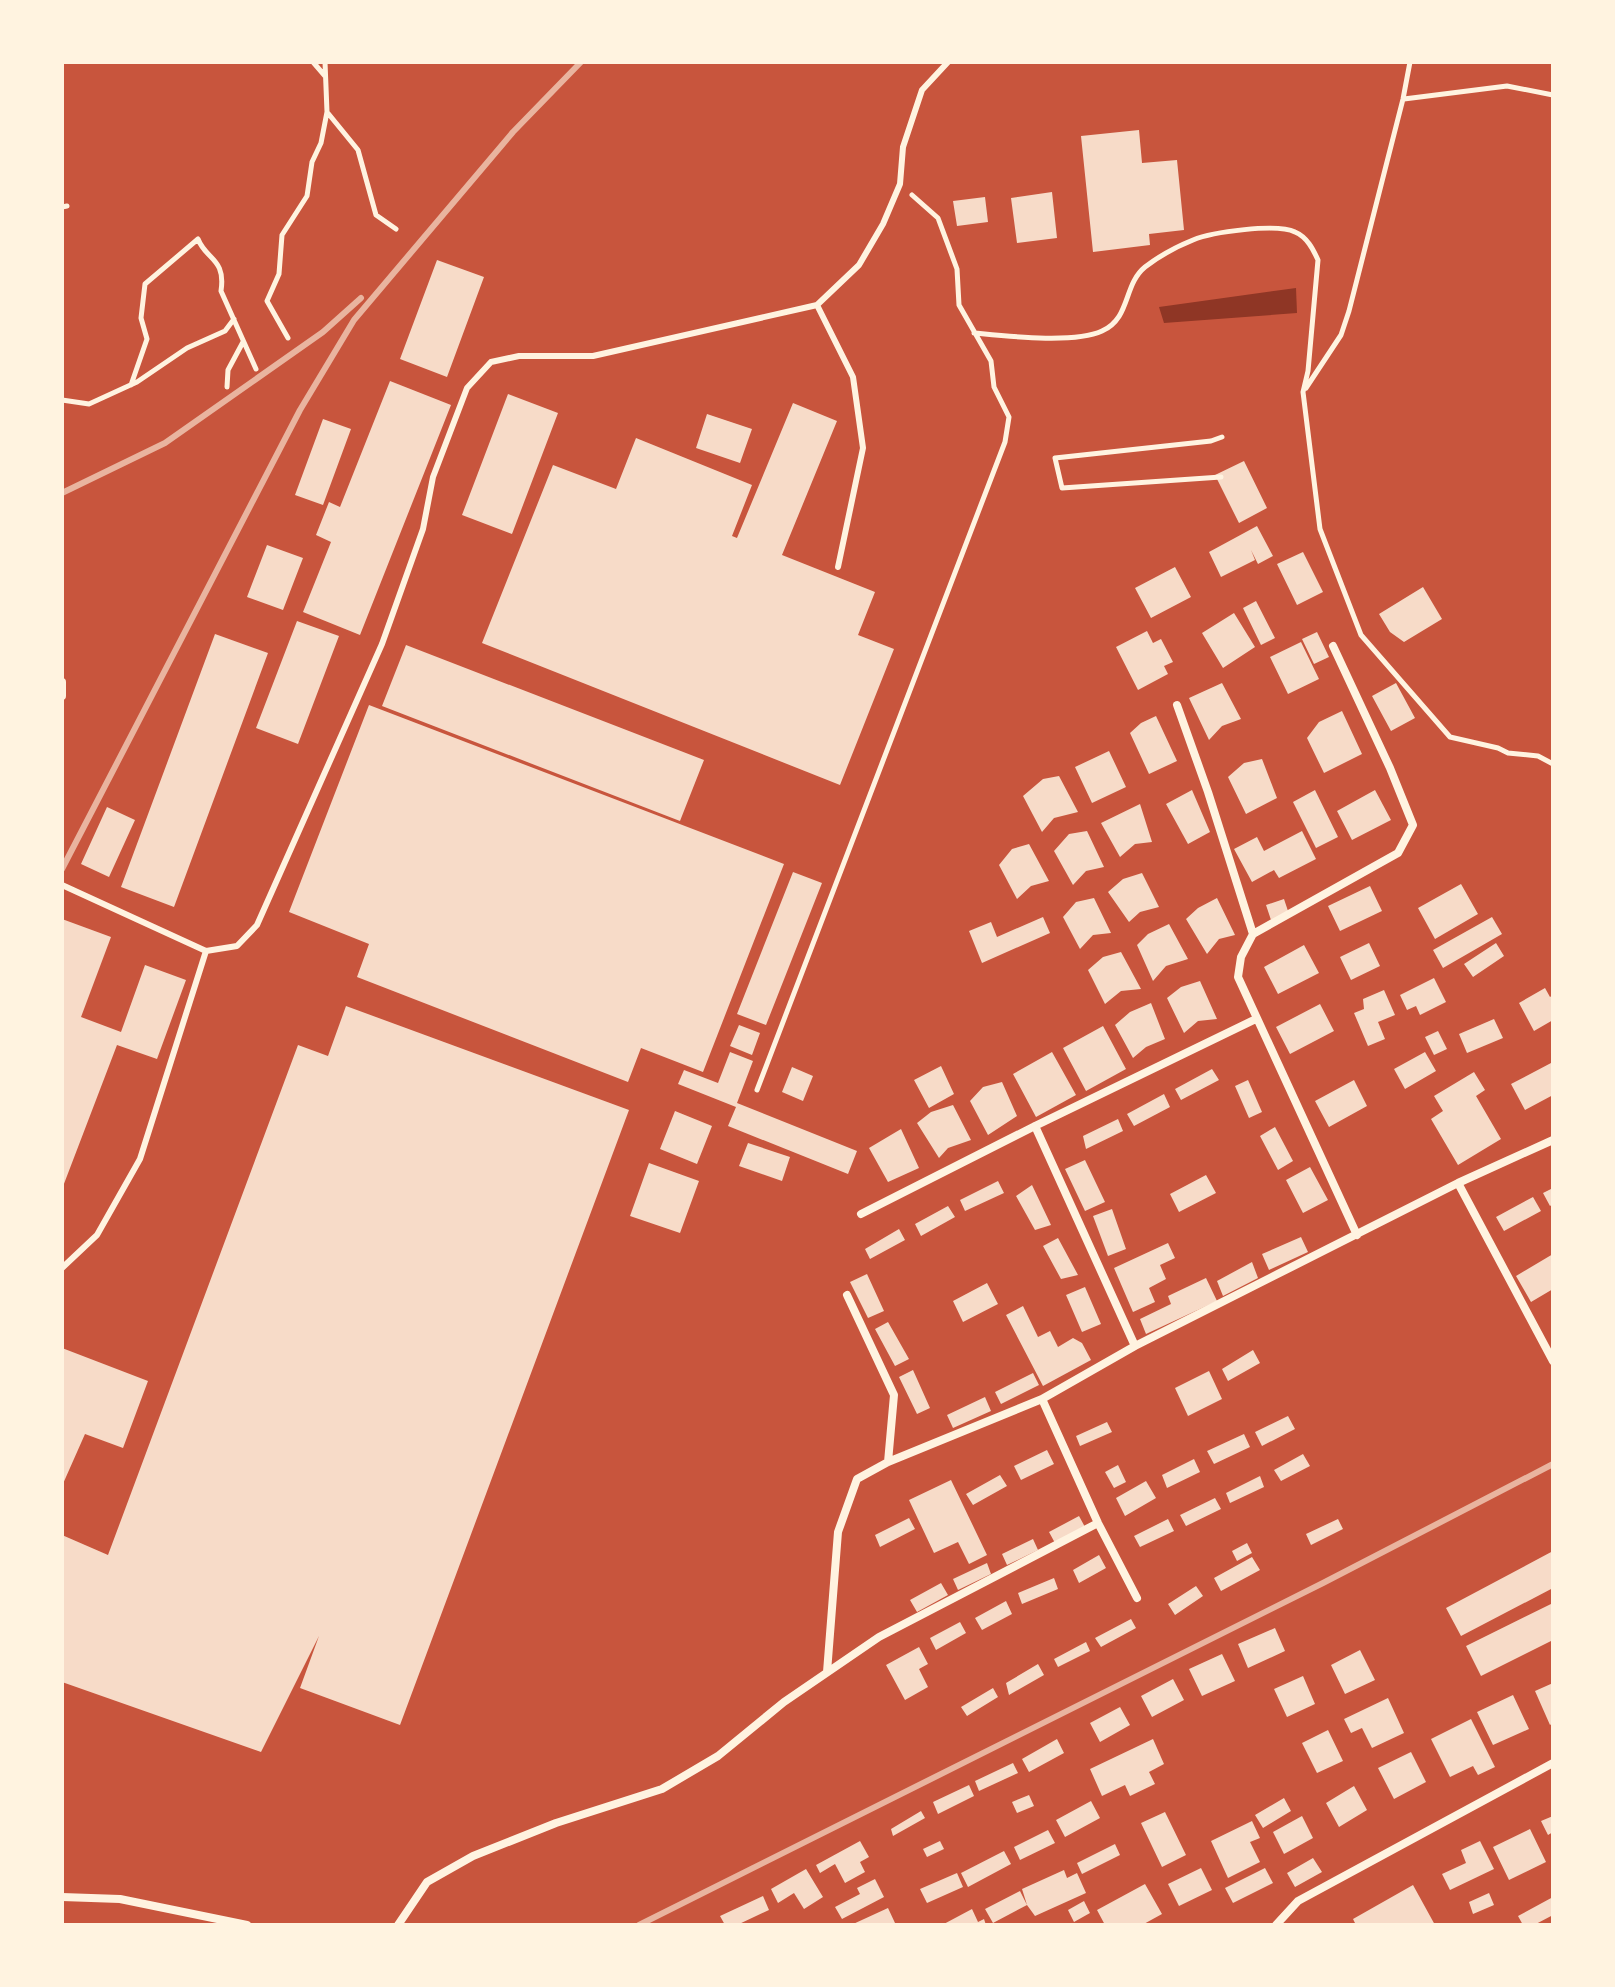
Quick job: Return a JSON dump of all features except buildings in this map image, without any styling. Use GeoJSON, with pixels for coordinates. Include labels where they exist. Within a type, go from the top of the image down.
{"type":"FeatureCollection","features":[{"type":"Feature","properties":{"kind":"street"},"geometry":{"type":"LineString","coordinates":[[1333,646],[1413,825],[1398,853],[1253,934],[1241,957],[1238,977],[1357,1235]]}},
{"type":"Feature","properties":{"kind":"street"},"geometry":{"type":"LineString","coordinates":[[62,682],[62,696]]}},
{"type":"Feature","properties":{"kind":"street"},"geometry":{"type":"LineString","coordinates":[[1177,705],[1253,934]]}},
{"type":"Feature","properties":{"kind":"street"},"geometry":{"type":"LineString","coordinates":[[861,1214],[1256,1019]]}},
{"type":"Feature","properties":{"kind":"street"},"geometry":{"type":"LineString","coordinates":[[1035,1126],[1135,1346]]}},
{"type":"Feature","properties":{"kind":"street"},"geometry":{"type":"LineString","coordinates":[[827,1672],[838,1532],[857,1479],[888,1462],[1042,1399],[1135,1346],[1458,1183],[1553,1140]]}},
{"type":"Feature","properties":{"kind":"street"},"geometry":{"type":"LineString","coordinates":[[1458,1183],[1553,1361]]}},
{"type":"Feature","properties":{"kind":"street"},"geometry":{"type":"LineString","coordinates":[[847,1295],[894,1395],[888,1462]]}},
{"type":"Feature","properties":{"kind":"street"},"geometry":{"type":"LineString","coordinates":[[1042,1399],[1098,1523],[1137,1598]]}},
{"type":"Feature","properties":{"kind":"street"},"geometry":{"type":"LineString","coordinates":[[398,1925],[427,1882],[473,1856],[556,1823],[662,1789],[718,1756],[784,1702],[879,1637],[1098,1523]]}},
{"type":"Feature","properties":{"kind":"street"},"geometry":{"type":"LineString","coordinates":[[1276,1925],[1298,1901],[1553,1763]]}},
{"type":"Feature","properties":{"kind":"street"},"geometry":{"type":"LineString","coordinates":[[62,1897],[120,1899],[247,1925]]}},
{"type":"Feature","properties":{"kind":"lane"},"geometry":{"type":"LineString","coordinates":[[62,885],[206,951],[237,946],[257,925],[382,644],[423,529],[433,477],[467,388],[491,362],[519,356],[593,356],[817,305],[859,265],[883,224],[900,184],[903,147],[922,90],[948,62]]}},
{"type":"Feature","properties":{"kind":"lane"},"geometry":{"type":"LineString","coordinates":[[817,305],[853,377],[863,448],[838,567]]}},
{"type":"Feature","properties":{"kind":"lane"},"geometry":{"type":"LineString","coordinates":[[62,1268],[97,1235],[140,1159],[206,951]]}},
{"type":"Feature","properties":{"kind":"path"},"geometry":{"type":"LineString","coordinates":[[313,62],[325,76]]}},
{"type":"Feature","properties":{"kind":"path"},"geometry":{"type":"LineString","coordinates":[[288,338],[267,301],[279,274],[282,235],[307,196],[312,162],[321,143],[327,112],[325,62]]}},
{"type":"Feature","properties":{"kind":"path"},"geometry":{"type":"LineString","coordinates":[[1303,392],[1341,335],[1349,311],[1410,62]]}},
{"type":"Feature","properties":{"kind":"path"},"geometry":{"type":"LineString","coordinates":[[1403,99],[1507,86],[1553,95]]}},
{"type":"Feature","properties":{"kind":"path"},"geometry":{"type":"LineString","coordinates":[[327,112],[358,150],[376,215],[396,229]]}},
{"type":"Feature","properties":{"kind":"path"},"geometry":{"type":"LineString","coordinates":[[757,1090],[1005,442],[1009,417],[994,387],[991,361],[959,305],[957,269],[938,218],[900,184]]}},
{"type":"Feature","properties":{"kind":"path"},"geometry":{"type":"LineString","coordinates":[[974,333],[1028,338],[1089,335],[1104,331],[1118,320],[1127,306],[1132,283],[1144,268],[1195,239],[1279,227],[1298,233],[1311,245],[1318,260],[1308,371],[1303,392],[1320,529],[1361,635],[1450,737],[1508,753],[1538,756],[1553,764]]}},
{"type":"Feature","properties":{"kind":"path"},"geometry":{"type":"LineString","coordinates":[[131,385],[147,339],[141,318],[145,284],[198,239],[201,247],[216,259],[223,281],[221,291],[256,369]]}},
{"type":"Feature","properties":{"kind":"path"},"geometry":{"type":"LineString","coordinates":[[62,400],[89,404],[131,385],[187,348],[225,331],[234,319]]}},
{"type":"Feature","properties":{"kind":"path"},"geometry":{"type":"LineString","coordinates":[[227,387],[228,370],[244,342]]}},
{"type":"Feature","properties":{"kind":"path"},"geometry":{"type":"LineString","coordinates":[[1221,477],[1062,488],[1055,458],[1211,441],[1222,437]]}},
{"type":"Feature","properties":{"kind":"shaded area"},"geometry":{"type":"Polygon","coordinates":[[[1296,288],[1297,313],[1164,323],[1159,307],[1296,288]]]}},
{"type":"Feature","properties":{"kind":"railway"},"geometry":{"type":"LineString","coordinates":[[62,869],[300,410],[354,320],[513,132],[581,62]]}},
{"type":"Feature","properties":{"kind":"railway"},"geometry":{"type":"LineString","coordinates":[[62,493],[165,443],[323,332],[361,298]]}},
{"type":"Feature","properties":{"kind":"railway"},"geometry":{"type":"LineString","coordinates":[[639,1925],[1323,1583],[1553,1464]]}}]}
